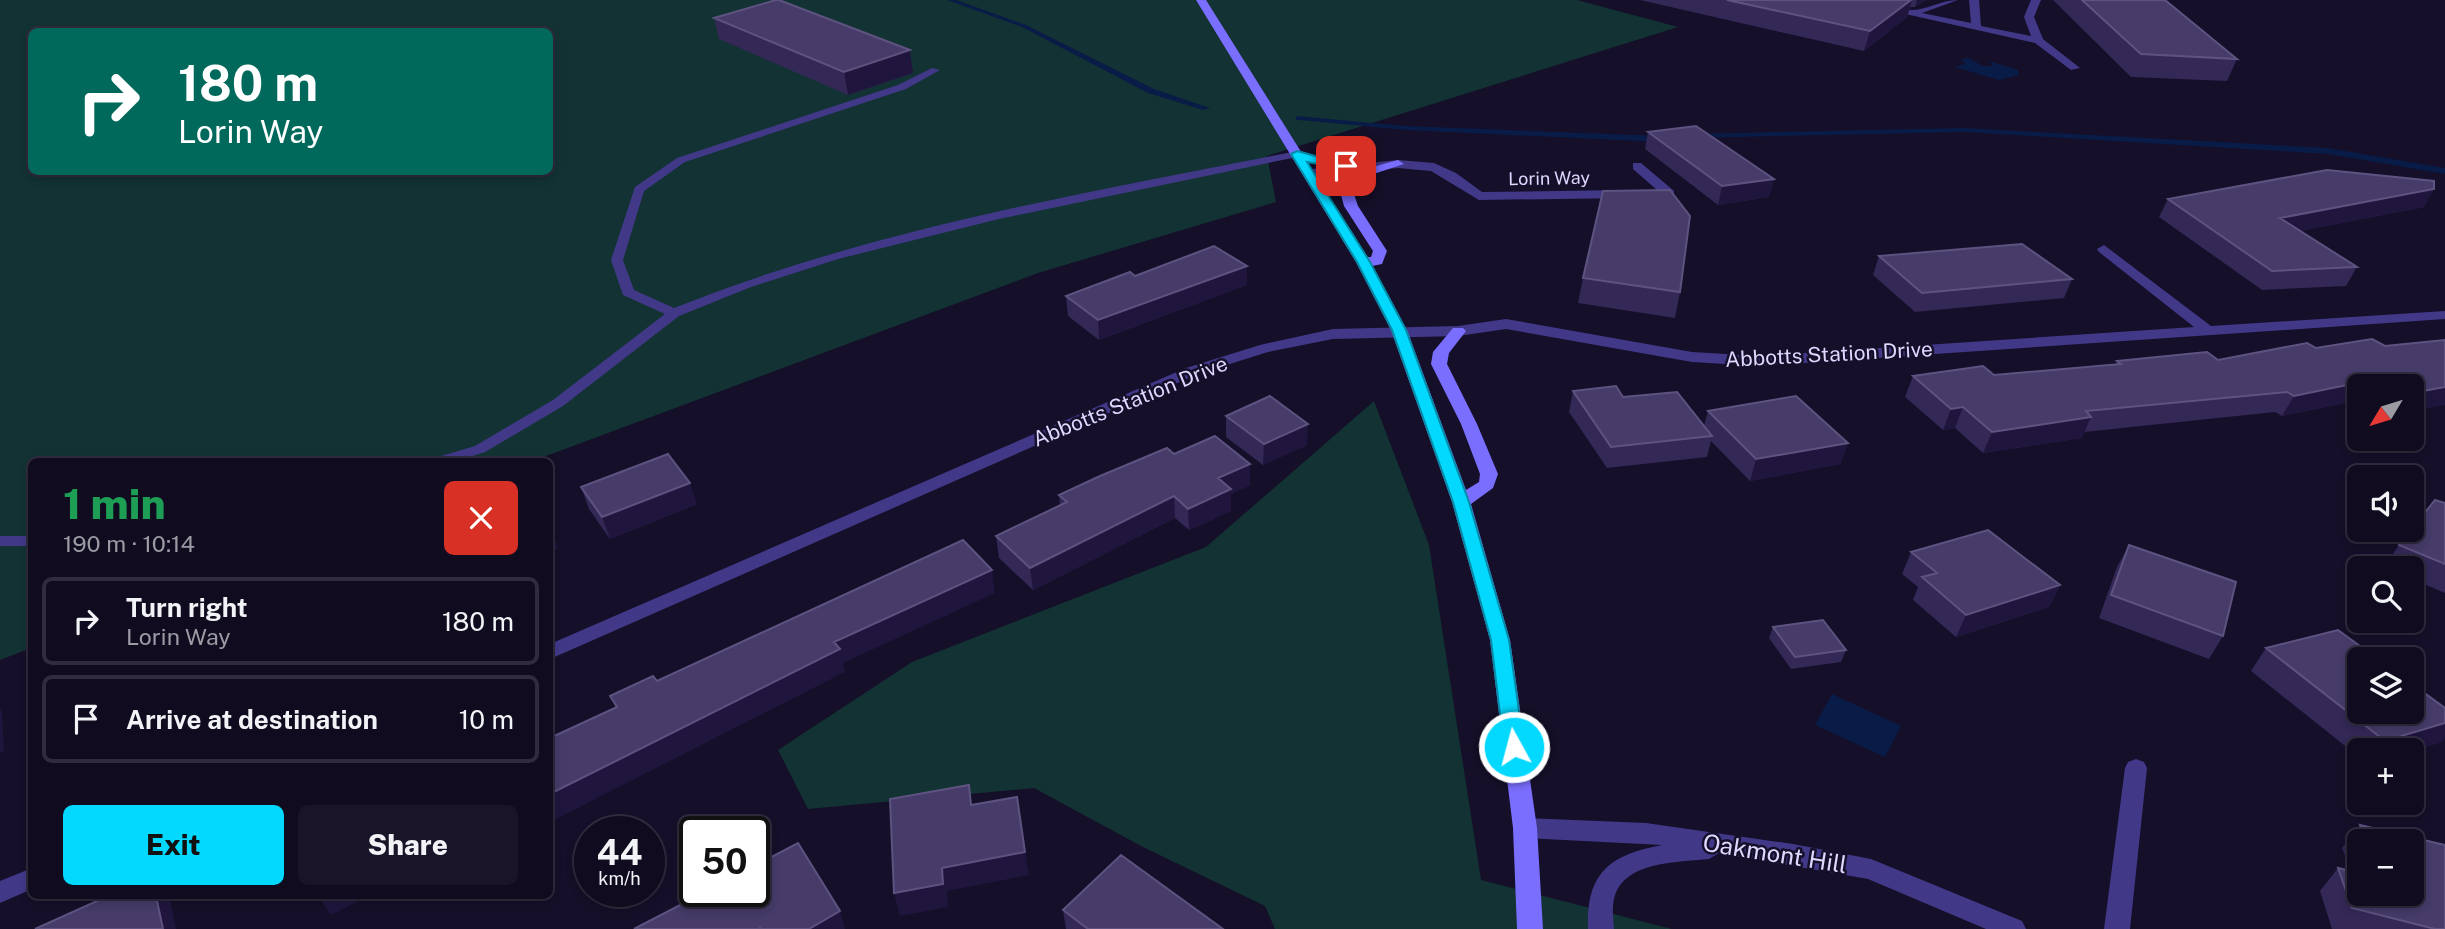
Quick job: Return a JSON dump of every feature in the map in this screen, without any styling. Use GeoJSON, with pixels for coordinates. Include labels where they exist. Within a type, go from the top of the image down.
{"type":"FeatureCollection","features":[{"type":"Feature","properties":{"kind":"main road"},"geometry":{"type":"LineString","coordinates":[[1201,0],[1363,262],[1399,330],[1461,502],[1500,640],[1525,828],[1530,929]]}},
{"type":"Feature","properties":{"kind":"main road"},"geometry":{"type":"LineString","coordinates":[[1363,262],[1377,261],[1380,251],[1351,206],[1344,184],[1352,177],[1398,164]]}},
{"type":"Feature","properties":{"kind":"main road"},"geometry":{"type":"LineString","coordinates":[[1458,331],[1441,352],[1439,364],[1469,424],[1489,474],[1487,484],[1461,502]]}},
{"type":"Feature","properties":{"kind":"street"},"geometry":{"type":"LineString","coordinates":[[1848,0],[2039,41],[2075,68]]}},
{"type":"Feature","properties":{"kind":"street"},"geometry":{"type":"LineString","coordinates":[[1912,14],[1952,0]]}},
{"type":"Feature","properties":{"kind":"street"},"geometry":{"type":"LineString","coordinates":[[1975,0],[1976,28]]}},
{"type":"Feature","properties":{"kind":"street"},"geometry":{"type":"LineString","coordinates":[[2036,0],[2029,18],[2039,41]]}},
{"type":"Feature","properties":{"kind":"street","name":"Lorin Way"},"geometry":{"type":"LineString","coordinates":[[1297,154],[1334,165],[1398,164],[1434,167],[1452,176],[1479,196],[1669,194],[1637,166]]}},
{"type":"Feature","properties":{"kind":"street","name":"Lorin Way"},"geometry":{"type":"LineString","coordinates":[[1308,173],[1398,164]]}},
{"type":"Feature","properties":{"kind":"street"},"geometry":{"type":"LineString","coordinates":[[2104,249],[2208,331]]}},
{"type":"Feature","properties":{"kind":"street","name":"Abbotts Station Drive"},"geometry":{"type":"LineString","coordinates":[[553,651],[1192,371],[1265,348],[1332,334],[1399,330],[1458,331],[1506,324],[1692,358],[1759,362],[2445,315]]}},
{"type":"Feature","properties":{"kind":"street"},"geometry":{"type":"LineString","coordinates":[[2117,929],[2136,768]]}},
{"type":"Feature","properties":{"kind":"street","name":"Oakmont Hill"},"geometry":{"type":"LineString","coordinates":[[1525,828],[1646,833],[1871,869],[2013,929]]}},
{"type":"Feature","properties":{"kind":"street"},"geometry":{"type":"LineString","coordinates":[[1601,929],[1598,915],[1605,881],[1624,865],[1674,853],[1734,845]]}},
{"type":"Feature","properties":{"kind":"street"},"geometry":{"type":"LineString","coordinates":[[0,892],[28,880]]}},
{"type":"Feature","properties":{"kind":"lane"},"geometry":{"type":"LineString","coordinates":[[674,313],[628,292],[617,260],[639,189],[681,160],[902,88],[935,70]]}},
{"type":"Feature","properties":{"kind":"lane"},"geometry":{"type":"LineString","coordinates":[[450,458],[480,449],[558,403],[674,313],[746,284],[834,256],[999,215],[1297,154]]}},
{"type":"Feature","properties":{"kind":"lane"},"geometry":{"type":"LineString","coordinates":[[0,541],[28,541]]}},
{"type":"Feature","properties":{"kind":"green space"},"geometry":{"type":"Polygon","coordinates":[[[0,0],[1577,0],[1678,27],[1267,156],[1276,202],[1038,273],[541,458],[28,458],[28,649],[0,660],[0,0]]]}},
{"type":"Feature","properties":{"kind":"green space"},"geometry":{"type":"Polygon","coordinates":[[[1374,401],[1429,545],[1481,880],[1672,929],[1275,929],[1265,906],[1141,846],[1034,788],[808,809],[778,750],[912,662],[1206,547],[1374,401]]]}},
{"type":"Feature","properties":{"kind":"water"},"geometry":{"type":"Polygon","coordinates":[[[1970,58],[1982,66],[1994,66],[1990,63],[1992,62],[2018,70],[2019,75],[1999,80],[1955,67],[1965,64],[1961,59],[1970,58]]]}},
{"type":"Feature","properties":{"kind":"water"},"geometry":{"type":"Polygon","coordinates":[[[1832,694],[1901,726],[1885,757],[1815,725],[1832,694]]]}},
{"type":"Feature","properties":{"kind":"building"},"geometry":{"type":"Polygon","coordinates":[[[776,0],[910,50],[844,72],[714,18],[776,0]]]}},
{"type":"Feature","properties":{"kind":"building"},"geometry":{"type":"Polygon","coordinates":[[[1727,0],[1911,0],[1870,31],[1727,0]]]}},
{"type":"Feature","properties":{"kind":"building"},"geometry":{"type":"Polygon","coordinates":[[[2082,0],[2165,0],[2237,59],[2141,54],[2082,0]]]}},
{"type":"Feature","properties":{"kind":"building"},"geometry":{"type":"Polygon","coordinates":[[[1696,126],[1774,179],[1722,186],[1648,132],[1696,126]]]}},
{"type":"Feature","properties":{"kind":"building"},"geometry":{"type":"Polygon","coordinates":[[[2327,170],[2434,181],[2434,189],[2280,218],[2357,267],[2272,271],[2168,199],[2327,170]]]}},
{"type":"Feature","properties":{"kind":"building"},"geometry":{"type":"Polygon","coordinates":[[[1670,190],[1690,216],[1680,292],[1583,278],[1603,191],[1670,190]]]}},
{"type":"Feature","properties":{"kind":"building"},"geometry":{"type":"Polygon","coordinates":[[[2022,244],[2072,279],[1922,293],[1879,256],[2022,244]]]}},
{"type":"Feature","properties":{"kind":"building"},"geometry":{"type":"Polygon","coordinates":[[[1214,246],[1247,266],[1098,320],[1066,296],[1130,272],[1135,276],[1214,246]]]}},
{"type":"Feature","properties":{"kind":"building"},"geometry":{"type":"Polygon","coordinates":[[[2372,339],[2385,346],[2445,340],[2445,387],[2424,391],[2424,374],[2347,374],[2347,385],[2294,396],[2287,392],[2086,411],[2091,417],[1992,432],[1963,407],[1951,409],[1913,376],[1983,366],[1994,375],[2121,364],[2117,361],[2207,352],[2218,360],[2307,343],[2316,348],[2372,339]]]}},
{"type":"Feature","properties":{"kind":"building"},"geometry":{"type":"Polygon","coordinates":[[[1616,386],[1623,397],[1677,392],[1712,436],[1611,447],[1573,391],[1616,386]]]}},
{"type":"Feature","properties":{"kind":"building"},"geometry":{"type":"Polygon","coordinates":[[[1270,396],[1308,424],[1264,444],[1226,416],[1270,396]]]}},
{"type":"Feature","properties":{"kind":"building"},"geometry":{"type":"Polygon","coordinates":[[[1796,396],[1848,443],[1756,459],[1708,411],[1796,396]]]}},
{"type":"Feature","properties":{"kind":"building"},"geometry":{"type":"Polygon","coordinates":[[[1215,436],[1250,464],[1218,478],[1231,489],[1188,509],[1174,496],[1030,568],[996,536],[1067,502],[1059,495],[1100,476],[1167,448],[1174,454],[1215,436]]]}},
{"type":"Feature","properties":{"kind":"building"},"geometry":{"type":"Polygon","coordinates":[[[668,454],[690,483],[602,517],[581,487],[668,454]]]}},
{"type":"Feature","properties":{"kind":"building"},"geometry":{"type":"Polygon","coordinates":[[[2435,500],[2445,503],[2445,564],[2399,545],[2401,542],[2424,542],[2424,514],[2435,500]]]}},
{"type":"Feature","properties":{"kind":"building"},"geometry":{"type":"Polygon","coordinates":[[[1988,530],[2060,585],[1966,615],[1922,577],[1937,573],[1911,552],[1988,530]]]}},
{"type":"Feature","properties":{"kind":"building"},"geometry":{"type":"Polygon","coordinates":[[[963,540],[992,570],[834,642],[840,649],[553,792],[553,737],[617,707],[610,696],[653,676],[657,681],[963,540]]]}},
{"type":"Feature","properties":{"kind":"building"},"geometry":{"type":"Polygon","coordinates":[[[2129,545],[2236,582],[2223,636],[2111,595],[2129,545]]]}},
{"type":"Feature","properties":{"kind":"building"},"geometry":{"type":"Polygon","coordinates":[[[1823,620],[1846,650],[1795,657],[1773,627],[1823,620]]]}},
{"type":"Feature","properties":{"kind":"building"},"geometry":{"type":"Polygon","coordinates":[[[2338,630],[2361,647],[2347,647],[2347,711],[2266,648],[2338,630]]]}},
{"type":"Feature","properties":{"kind":"building"},"geometry":{"type":"Polygon","coordinates":[[[2424,693],[2445,708],[2445,723],[2395,738],[2381,738],[2363,724],[2424,724],[2424,693]]]}},
{"type":"Feature","properties":{"kind":"building"},"geometry":{"type":"Polygon","coordinates":[[[969,785],[971,805],[1017,797],[1025,852],[942,868],[943,884],[894,893],[890,799],[969,785]]]}},
{"type":"Feature","properties":{"kind":"building"},"geometry":{"type":"Polygon","coordinates":[[[2360,825],[2377,829],[2362,829],[2360,825]]]}},
{"type":"Feature","properties":{"kind":"building"},"geometry":{"type":"Polygon","coordinates":[[[2424,840],[2445,845],[2445,929],[2435,929],[2351,906],[2424,906],[2424,840]]]}},
{"type":"Feature","properties":{"kind":"building"},"geometry":{"type":"Polygon","coordinates":[[[798,843],[840,911],[809,929],[634,929],[679,906],[770,907],[770,858],[798,843]]]}},
{"type":"Feature","properties":{"kind":"building"},"geometry":{"type":"Polygon","coordinates":[[[1121,855],[1223,929],[1088,929],[1063,910],[1121,855]]]}},
{"type":"Feature","properties":{"kind":"building"},"geometry":{"type":"Polygon","coordinates":[[[2338,868],[2347,870],[2347,894],[2338,868]]]}},
{"type":"Feature","properties":{"kind":"building"},"geometry":{"type":"Polygon","coordinates":[[[101,899],[157,899],[163,929],[35,929],[101,899]]]}},
{"type":"Feature","properties":{"kind":"waterway"},"geometry":{"type":"LineString","coordinates":[[950,0],[1024,26],[1151,91],[1206,108]]}},
{"type":"Feature","properties":{"kind":"waterway"},"geometry":{"type":"LineString","coordinates":[[1299,118],[1406,128],[1661,139]]}},
{"type":"Feature","properties":{"kind":"waterway"},"geometry":{"type":"LineString","coordinates":[[1693,136],[1964,130],[2328,151],[2445,171]]}},
{"type":"Feature","properties":{"kind":"route"},"geometry":{"type":"LineString","coordinates":[[1346,166],[1322,164],[1297,154],[1363,262],[1399,330],[1461,502],[1500,640],[1514,747]]}}]}
